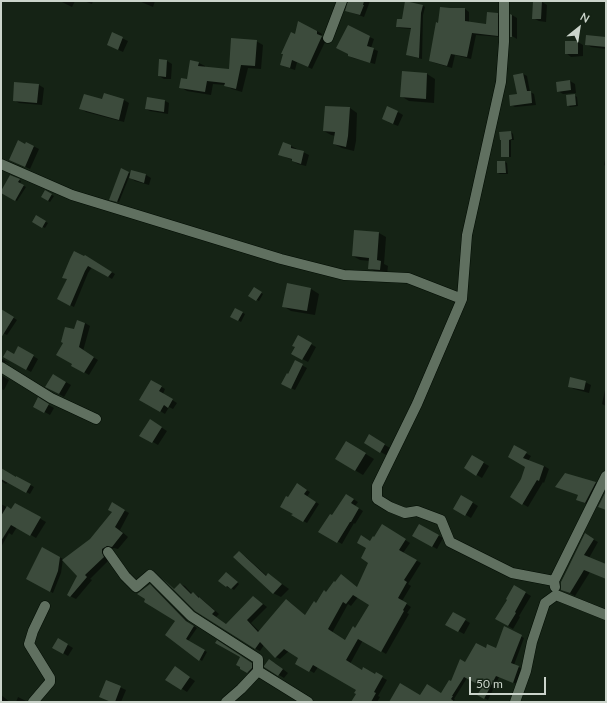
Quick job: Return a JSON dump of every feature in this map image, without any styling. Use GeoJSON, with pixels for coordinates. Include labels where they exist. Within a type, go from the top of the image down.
{"type":"FeatureCollection","features":[{"type":"Feature","properties":{"kind":"street"},"geometry":{"type":"LineString","coordinates":[[328,38],[342,1]]}},
{"type":"Feature","properties":{"kind":"street"},"geometry":{"type":"LineString","coordinates":[[504,1],[504,42],[501,82],[467,235],[462,299],[417,404],[378,486],[377,499],[390,507],[405,513],[417,511],[441,520],[450,542],[512,573],[554,581]]}},
{"type":"Feature","properties":{"kind":"street"},"geometry":{"type":"LineString","coordinates":[[1,164],[72,196],[281,259],[344,275],[408,278],[462,299]]}},
{"type":"Feature","properties":{"kind":"street"},"geometry":{"type":"LineString","coordinates":[[1,367],[51,398],[96,419]]}},
{"type":"Feature","properties":{"kind":"street"},"geometry":{"type":"LineString","coordinates":[[556,595],[554,581],[606,476]]}},
{"type":"Feature","properties":{"kind":"street"},"geometry":{"type":"LineString","coordinates":[[108,552],[125,576],[136,587],[150,575],[191,616],[258,659],[258,671],[226,702]]}},
{"type":"Feature","properties":{"kind":"street"},"geometry":{"type":"LineString","coordinates":[[556,595],[606,615]]}},
{"type":"Feature","properties":{"kind":"street"},"geometry":{"type":"LineString","coordinates":[[515,702],[526,671],[532,642],[545,603],[556,595]]}},
{"type":"Feature","properties":{"kind":"street"},"geometry":{"type":"LineString","coordinates":[[33,702],[50,682],[50,678],[29,644],[33,631],[45,606]]}},
{"type":"Feature","properties":{"kind":"street"},"geometry":{"type":"LineString","coordinates":[[258,671],[308,702]]}},
{"type":"Feature","properties":{"kind":"building"},"geometry":{"type":"Polygon","coordinates":[[[348,1],[364,1],[360,15],[345,11],[348,1]]]}},
{"type":"Feature","properties":{"kind":"building"},"geometry":{"type":"Polygon","coordinates":[[[405,1],[423,5],[421,13],[419,58],[406,55],[411,28],[396,27],[397,19],[402,19],[405,1]]]}},
{"type":"Feature","properties":{"kind":"building"},"geometry":{"type":"Polygon","coordinates":[[[533,1],[542,1],[541,19],[532,19],[533,1]]]}},
{"type":"Feature","properties":{"kind":"building"},"geometry":{"type":"Polygon","coordinates":[[[440,7],[465,8],[465,21],[486,24],[487,12],[498,13],[498,36],[472,33],[467,57],[451,54],[447,66],[429,61],[436,22],[438,23],[440,7]]]}},
{"type":"Feature","properties":{"kind":"building"},"geometry":{"type":"Polygon","coordinates":[[[510,14],[512,15],[512,37],[510,37],[510,14]]]}},
{"type":"Feature","properties":{"kind":"building"},"geometry":{"type":"Polygon","coordinates":[[[298,21],[317,31],[317,34],[322,36],[308,67],[292,60],[290,68],[280,65],[283,54],[281,54],[291,32],[295,34],[298,21]]]}},
{"type":"Feature","properties":{"kind":"building"},"geometry":{"type":"Polygon","coordinates":[[[348,25],[370,36],[367,46],[374,48],[370,63],[348,56],[348,54],[336,48],[348,25]]]}},
{"type":"Feature","properties":{"kind":"building"},"geometry":{"type":"Polygon","coordinates":[[[112,32],[123,37],[118,50],[107,45],[112,32]]]}},
{"type":"Feature","properties":{"kind":"building"},"geometry":{"type":"Polygon","coordinates":[[[586,35],[606,37],[606,47],[585,45],[586,35]]]}},
{"type":"Feature","properties":{"kind":"building"},"geometry":{"type":"Polygon","coordinates":[[[231,38],[257,40],[255,66],[241,65],[236,89],[224,86],[225,83],[207,81],[205,92],[179,88],[181,78],[187,79],[190,60],[199,62],[198,66],[229,69],[231,38]]]}},
{"type":"Feature","properties":{"kind":"building"},"geometry":{"type":"Polygon","coordinates":[[[565,41],[578,41],[578,54],[565,54],[565,41]]]}},
{"type":"Feature","properties":{"kind":"building"},"geometry":{"type":"Polygon","coordinates":[[[159,59],[167,60],[166,77],[158,76],[159,59]]]}},
{"type":"Feature","properties":{"kind":"building"},"geometry":{"type":"Polygon","coordinates":[[[402,71],[427,73],[426,99],[400,97],[402,71]]]}},
{"type":"Feature","properties":{"kind":"building"},"geometry":{"type":"Polygon","coordinates":[[[523,73],[527,91],[531,91],[532,103],[510,106],[509,95],[517,94],[513,75],[523,73]]]}},
{"type":"Feature","properties":{"kind":"building"},"geometry":{"type":"Polygon","coordinates":[[[570,80],[571,90],[557,92],[556,82],[570,80]]]}},
{"type":"Feature","properties":{"kind":"building"},"geometry":{"type":"Polygon","coordinates":[[[14,82],[39,84],[37,103],[13,101],[14,82]]]}},
{"type":"Feature","properties":{"kind":"building"},"geometry":{"type":"Polygon","coordinates":[[[104,93],[124,99],[119,120],[79,109],[84,94],[102,99],[104,93]]]}},
{"type":"Feature","properties":{"kind":"building"},"geometry":{"type":"Polygon","coordinates":[[[575,94],[576,105],[567,106],[566,95],[575,94]]]}},
{"type":"Feature","properties":{"kind":"building"},"geometry":{"type":"Polygon","coordinates":[[[147,97],[165,100],[164,112],[145,109],[147,97]]]}},
{"type":"Feature","properties":{"kind":"building"},"geometry":{"type":"Polygon","coordinates":[[[325,106],[350,107],[346,147],[333,144],[335,132],[323,131],[325,106]]]}},
{"type":"Feature","properties":{"kind":"building"},"geometry":{"type":"Polygon","coordinates":[[[387,106],[398,111],[393,124],[382,119],[387,106]]]}},
{"type":"Feature","properties":{"kind":"building"},"geometry":{"type":"Polygon","coordinates":[[[511,131],[512,139],[509,140],[509,157],[501,157],[501,140],[499,132],[511,131]]]}},
{"type":"Feature","properties":{"kind":"building"},"geometry":{"type":"Polygon","coordinates":[[[18,140],[25,144],[26,142],[34,146],[25,167],[9,160],[18,140]]]}},
{"type":"Feature","properties":{"kind":"building"},"geometry":{"type":"Polygon","coordinates":[[[283,142],[291,145],[291,148],[304,151],[301,164],[292,161],[292,159],[278,155],[283,142]]]}},
{"type":"Feature","properties":{"kind":"building"},"geometry":{"type":"Polygon","coordinates":[[[497,161],[505,161],[506,173],[497,173],[497,161]]]}},
{"type":"Feature","properties":{"kind":"building"},"geometry":{"type":"Polygon","coordinates":[[[121,168],[129,172],[117,202],[109,200],[121,168]]]}},
{"type":"Feature","properties":{"kind":"building"},"geometry":{"type":"Polygon","coordinates":[[[131,170],[146,174],[144,183],[129,178],[131,170]]]}},
{"type":"Feature","properties":{"kind":"building"},"geometry":{"type":"Polygon","coordinates":[[[10,175],[20,179],[18,182],[24,185],[15,201],[1,193],[10,175]]]}},
{"type":"Feature","properties":{"kind":"building"},"geometry":{"type":"Polygon","coordinates":[[[45,190],[52,194],[48,201],[41,197],[45,190]]]}},
{"type":"Feature","properties":{"kind":"building"},"geometry":{"type":"Polygon","coordinates":[[[36,215],[46,221],[42,228],[32,222],[36,215]]]}},
{"type":"Feature","properties":{"kind":"building"},"geometry":{"type":"Polygon","coordinates":[[[354,230],[379,232],[377,260],[381,261],[380,270],[368,269],[369,258],[352,256],[354,230]]]}},
{"type":"Feature","properties":{"kind":"building"},"geometry":{"type":"Polygon","coordinates":[[[74,251],[84,256],[85,255],[112,272],[108,277],[88,266],[70,306],[57,299],[67,279],[62,278],[74,251]]]}},
{"type":"Feature","properties":{"kind":"building"},"geometry":{"type":"Polygon","coordinates":[[[287,283],[311,288],[307,311],[282,307],[287,283]]]}},
{"type":"Feature","properties":{"kind":"building"},"geometry":{"type":"Polygon","coordinates":[[[254,287],[262,292],[256,301],[248,296],[254,287]]]}},
{"type":"Feature","properties":{"kind":"building"},"geometry":{"type":"Polygon","coordinates":[[[235,308],[243,312],[238,321],[230,317],[235,308]]]}},
{"type":"Feature","properties":{"kind":"building"},"geometry":{"type":"Polygon","coordinates":[[[1,309],[14,317],[1,338],[1,309]]]}},
{"type":"Feature","properties":{"kind":"building"},"geometry":{"type":"Polygon","coordinates":[[[77,320],[85,323],[79,347],[94,357],[84,373],[56,355],[63,343],[61,342],[65,327],[74,329],[77,320]]]}},
{"type":"Feature","properties":{"kind":"building"},"geometry":{"type":"Polygon","coordinates":[[[298,335],[312,343],[302,360],[291,354],[295,347],[292,346],[298,335]]]}},
{"type":"Feature","properties":{"kind":"building"},"geometry":{"type":"Polygon","coordinates":[[[18,346],[34,355],[26,370],[3,357],[7,350],[14,354],[18,346]]]}},
{"type":"Feature","properties":{"kind":"building"},"geometry":{"type":"Polygon","coordinates":[[[295,360],[303,364],[291,389],[281,384],[295,360]]]}},
{"type":"Feature","properties":{"kind":"building"},"geometry":{"type":"Polygon","coordinates":[[[53,374],[66,382],[59,394],[45,387],[53,374]]]}},
{"type":"Feature","properties":{"kind":"building"},"geometry":{"type":"Polygon","coordinates":[[[570,377],[586,381],[584,390],[568,387],[570,377]]]}},
{"type":"Feature","properties":{"kind":"building"},"geometry":{"type":"Polygon","coordinates":[[[151,380],[162,386],[159,391],[173,399],[168,408],[164,405],[160,412],[139,400],[151,380]]]}},
{"type":"Feature","properties":{"kind":"building"},"geometry":{"type":"Polygon","coordinates":[[[38,397],[49,404],[44,413],[33,407],[38,397]]]}},
{"type":"Feature","properties":{"kind":"building"},"geometry":{"type":"Polygon","coordinates":[[[150,419],[162,427],[152,443],[139,436],[150,419]]]}},
{"type":"Feature","properties":{"kind":"building"},"geometry":{"type":"Polygon","coordinates":[[[369,434],[385,444],[380,453],[364,443],[369,434]]]}},
{"type":"Feature","properties":{"kind":"building"},"geometry":{"type":"Polygon","coordinates":[[[346,441],[366,453],[355,471],[335,459],[346,441]]]}},
{"type":"Feature","properties":{"kind":"building"},"geometry":{"type":"Polygon","coordinates":[[[514,445],[527,452],[523,458],[544,466],[539,481],[537,480],[522,505],[510,497],[521,479],[525,467],[508,457],[514,445]]]}},
{"type":"Feature","properties":{"kind":"building"},"geometry":{"type":"Polygon","coordinates":[[[472,455],[484,462],[476,476],[464,468],[472,455]]]}},
{"type":"Feature","properties":{"kind":"building"},"geometry":{"type":"Polygon","coordinates":[[[1,468],[31,484],[26,493],[1,479],[1,468]]]}},
{"type":"Feature","properties":{"kind":"building"},"geometry":{"type":"Polygon","coordinates":[[[565,473],[596,482],[585,503],[576,500],[578,495],[555,487],[565,473]]]}},
{"type":"Feature","properties":{"kind":"building"},"geometry":{"type":"Polygon","coordinates":[[[297,483],[307,490],[304,494],[316,502],[303,522],[291,515],[293,514],[280,507],[286,496],[288,497],[297,483]]]}},
{"type":"Feature","properties":{"kind":"building"},"geometry":{"type":"Polygon","coordinates":[[[606,491],[606,510],[598,507],[606,491]]]}},
{"type":"Feature","properties":{"kind":"building"},"geometry":{"type":"Polygon","coordinates":[[[346,494],[354,499],[351,503],[359,508],[337,543],[318,532],[346,494]]]}},
{"type":"Feature","properties":{"kind":"building"},"geometry":{"type":"Polygon","coordinates":[[[461,495],[473,502],[465,516],[453,509],[461,495]]]}},
{"type":"Feature","properties":{"kind":"building"},"geometry":{"type":"Polygon","coordinates":[[[112,502],[125,510],[115,527],[123,533],[112,547],[107,546],[102,549],[104,557],[85,575],[87,577],[70,597],[67,595],[77,576],[62,560],[90,539],[112,512],[108,510],[112,502]]]}},
{"type":"Feature","properties":{"kind":"building"},"geometry":{"type":"Polygon","coordinates":[[[15,503],[41,517],[30,536],[11,525],[1,541],[1,516],[7,506],[11,509],[15,503]]]}},
{"type":"Feature","properties":{"kind":"building"},"geometry":{"type":"Polygon","coordinates":[[[382,524],[406,539],[399,550],[417,560],[404,580],[407,582],[398,598],[407,603],[403,610],[404,611],[381,652],[358,639],[346,660],[362,670],[363,667],[375,674],[376,672],[383,676],[374,692],[376,693],[371,702],[351,702],[356,694],[354,693],[356,690],[313,665],[309,672],[295,664],[298,658],[284,649],[275,658],[260,642],[255,649],[195,611],[162,578],[174,589],[180,583],[191,594],[193,592],[215,611],[212,614],[226,624],[253,596],[263,604],[247,620],[258,632],[286,599],[305,615],[314,601],[316,603],[324,590],[326,592],[341,574],[357,587],[368,563],[361,558],[366,548],[357,543],[361,535],[370,541],[373,536],[374,537],[382,524]],[[353,595],[346,604],[343,602],[328,629],[345,640],[353,626],[355,628],[369,605],[353,595]]]}},
{"type":"Feature","properties":{"kind":"building"},"geometry":{"type":"Polygon","coordinates":[[[419,524],[439,535],[432,547],[412,536],[419,524]]]}},
{"type":"Feature","properties":{"kind":"building"},"geometry":{"type":"Polygon","coordinates":[[[585,533],[594,539],[584,555],[606,564],[606,579],[584,570],[570,593],[561,590],[561,582],[585,533]]]}},
{"type":"Feature","properties":{"kind":"building"},"geometry":{"type":"Polygon","coordinates":[[[42,547],[60,557],[58,571],[50,592],[26,579],[42,547]]]}},
{"type":"Feature","properties":{"kind":"building"},"geometry":{"type":"Polygon","coordinates":[[[239,551],[266,576],[268,573],[282,584],[273,594],[233,557],[239,551]]]}},
{"type":"Feature","properties":{"kind":"building"},"geometry":{"type":"Polygon","coordinates":[[[226,572],[238,582],[231,589],[218,581],[226,572]]]}},
{"type":"Feature","properties":{"kind":"building"},"geometry":{"type":"Polygon","coordinates":[[[150,584],[186,621],[194,626],[186,639],[205,650],[199,661],[165,635],[175,621],[144,602],[145,599],[137,594],[150,584]]]}},
{"type":"Feature","properties":{"kind":"building"},"geometry":{"type":"Polygon","coordinates":[[[514,585],[526,592],[508,626],[495,619],[507,600],[506,599],[514,585]]]}},
{"type":"Feature","properties":{"kind":"building"},"geometry":{"type":"Polygon","coordinates":[[[453,612],[466,619],[458,632],[445,625],[453,612]]]}},
{"type":"Feature","properties":{"kind":"building"},"geometry":{"type":"Polygon","coordinates":[[[504,626],[522,635],[511,663],[519,666],[513,683],[496,676],[484,699],[477,695],[481,689],[481,686],[464,677],[452,696],[451,699],[455,702],[389,702],[400,683],[420,695],[427,684],[441,693],[449,680],[451,681],[460,659],[465,662],[476,643],[486,648],[487,644],[496,648],[504,626]]]}},
{"type":"Feature","properties":{"kind":"building"},"geometry":{"type":"Polygon","coordinates":[[[58,638],[68,644],[63,654],[52,648],[58,638]]]}},
{"type":"Feature","properties":{"kind":"building"},"geometry":{"type":"Polygon","coordinates":[[[217,640],[252,663],[252,668],[247,673],[240,669],[240,667],[236,665],[240,657],[215,643],[217,640]]]}},
{"type":"Feature","properties":{"kind":"building"},"geometry":{"type":"Polygon","coordinates":[[[269,659],[283,669],[278,676],[264,667],[269,659]]]}},
{"type":"Feature","properties":{"kind":"building"},"geometry":{"type":"Polygon","coordinates":[[[175,666],[190,677],[181,690],[165,680],[175,666]]]}},
{"type":"Feature","properties":{"kind":"building"},"geometry":{"type":"Polygon","coordinates":[[[106,680],[121,686],[115,702],[99,697],[106,680]]]}}]}
